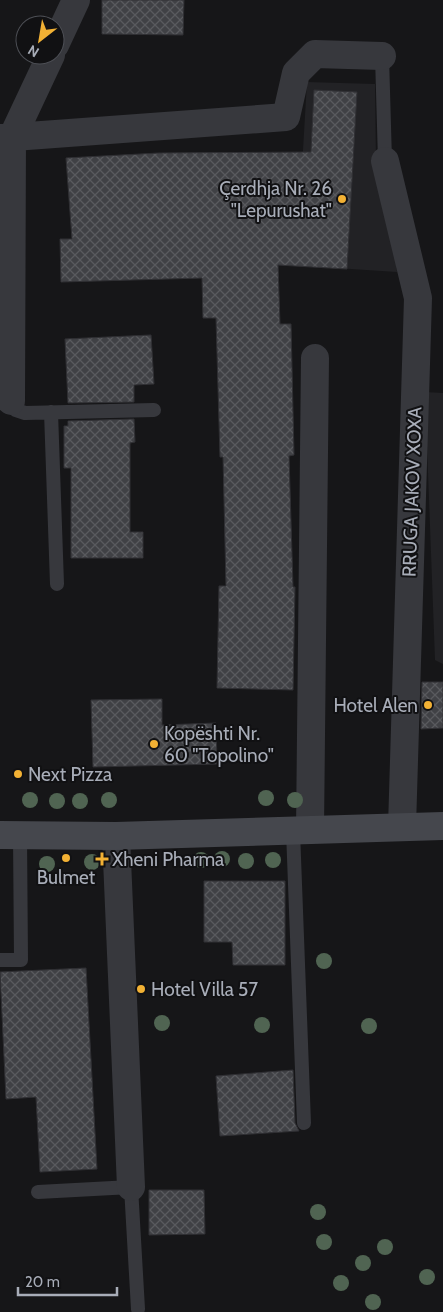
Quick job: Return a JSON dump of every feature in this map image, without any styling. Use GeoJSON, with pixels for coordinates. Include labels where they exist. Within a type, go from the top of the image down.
{"type":"FeatureCollection","features":[{"type":"Feature","properties":{"kind":"street"},"geometry":{"type":"LineString","coordinates":[[65,24],[76,0]]}},
{"type":"Feature","properties":{"kind":"street"},"geometry":{"type":"LineString","coordinates":[[6,138],[286,117],[296,73],[315,54],[382,56]]}},
{"type":"Feature","properties":{"kind":"street"},"geometry":{"type":"LineString","coordinates":[[11,401],[6,138],[46,65]]}},
{"type":"Feature","properties":{"kind":"street","name":"RRUGA JAKOV XOXA"},"geometry":{"type":"LineString","coordinates":[[385,161],[418,298],[402,827]]}},
{"type":"Feature","properties":{"kind":"street"},"geometry":{"type":"LineString","coordinates":[[301,831],[315,358]]}},
{"type":"Feature","properties":{"kind":"street"},"geometry":{"type":"LineString","coordinates":[[10,835],[116,836],[443,826]]}},
{"type":"Feature","properties":{"kind":"street"},"geometry":{"type":"LineString","coordinates":[[116,836],[131,1187]]}},
{"type":"Feature","properties":{"kind":"lane"},"geometry":{"type":"LineString","coordinates":[[382,56],[385,161]]}},
{"type":"Feature","properties":{"kind":"lane"},"geometry":{"type":"LineString","coordinates":[[11,401],[16,410],[26,413],[154,410]]}},
{"type":"Feature","properties":{"kind":"lane"},"geometry":{"type":"LineString","coordinates":[[51,412],[57,584]]}},
{"type":"Feature","properties":{"kind":"lane"},"geometry":{"type":"LineString","coordinates":[[301,831],[304,1123]]}},
{"type":"Feature","properties":{"kind":"lane"},"geometry":{"type":"LineString","coordinates":[[0,960],[21,960],[10,835]]}},
{"type":"Feature","properties":{"kind":"lane"},"geometry":{"type":"LineString","coordinates":[[38,1192],[131,1187],[138,1309]]}},
{"type":"Feature","properties":{"kind":"shaded area","name":"Çerdhja Nr. 26 \"Lepurushat\""},"geometry":{"type":"Polygon","coordinates":[[[307,82],[375,84],[376,162],[393,236],[397,272],[305,266],[297,251],[307,82]]]}},
{"type":"Feature","properties":{"kind":"shaded area"},"geometry":{"type":"Polygon","coordinates":[[[425,392],[443,393],[443,664],[435,660],[425,392]]]}},
{"type":"Feature","properties":{"kind":"building"},"geometry":{"type":"Polygon","coordinates":[[[102,0],[184,0],[183,35],[102,34],[102,0]]]}},
{"type":"Feature","properties":{"kind":"building"},"geometry":{"type":"Polygon","coordinates":[[[314,90],[357,92],[347,269],[278,265],[280,324],[291,324],[294,455],[289,456],[293,587],[295,587],[293,690],[217,688],[219,586],[226,586],[223,457],[220,457],[216,318],[203,318],[202,278],[61,282],[60,239],[72,239],[66,158],[159,153],[311,152],[314,90]]]}},
{"type":"Feature","properties":{"kind":"building"},"geometry":{"type":"Polygon","coordinates":[[[151,335],[154,384],[134,385],[134,402],[68,403],[65,339],[151,335]]]}},
{"type":"Feature","properties":{"kind":"building"},"geometry":{"type":"Polygon","coordinates":[[[134,419],[135,442],[130,443],[130,532],[143,532],[143,558],[71,558],[71,468],[64,468],[64,426],[68,426],[68,421],[134,419]]]}},
{"type":"Feature","properties":{"kind":"building","name":"Hotel Alen"},"geometry":{"type":"Polygon","coordinates":[[[422,682],[443,682],[443,728],[421,729],[422,682]]]}},
{"type":"Feature","properties":{"kind":"building","name":"Kopështi Nr. 60 \"Topolino\""},"geometry":{"type":"Polygon","coordinates":[[[162,699],[162,725],[216,723],[217,764],[93,767],[91,700],[162,699]]]}},
{"type":"Feature","properties":{"kind":"building"},"geometry":{"type":"Polygon","coordinates":[[[204,881],[285,881],[285,965],[233,965],[232,942],[204,942],[204,881]]]}},
{"type":"Feature","properties":{"kind":"building"},"geometry":{"type":"Polygon","coordinates":[[[86,968],[97,1169],[40,1172],[36,1097],[6,1099],[0,972],[86,968]]]}},
{"type":"Feature","properties":{"kind":"building"},"geometry":{"type":"Polygon","coordinates":[[[293,1070],[295,1123],[299,1131],[220,1136],[216,1076],[293,1070]]]}},
{"type":"Feature","properties":{"kind":"building"},"geometry":{"type":"Polygon","coordinates":[[[149,1190],[204,1190],[205,1234],[149,1235],[149,1190]]]}},
{"type":"Feature","properties":{"kind":"place","name":"Çerdhja Nr. 26 \"Lepurushat\""},"geometry":{"type":"Point","coordinates":[342,199]}},
{"type":"Feature","properties":{"kind":"place","name":"Hotel Alen"},"geometry":{"type":"Point","coordinates":[428,705]}},
{"type":"Feature","properties":{"kind":"place","name":"Kopështi Nr. 60 \"Topolino\""},"geometry":{"type":"Point","coordinates":[154,744]}},
{"type":"Feature","properties":{"kind":"place","name":"Next Pizza"},"geometry":{"type":"Point","coordinates":[18,774]}},
{"type":"Feature","properties":{"kind":"place","name":"Bulmet"},"geometry":{"type":"Point","coordinates":[66,858]}},
{"type":"Feature","properties":{"kind":"place","name":"Xheni Pharma"},"geometry":{"type":"Point","coordinates":[102,859]}},
{"type":"Feature","properties":{"kind":"place","name":"Hotel Villa 57"},"geometry":{"type":"Point","coordinates":[141,989]}}]}
